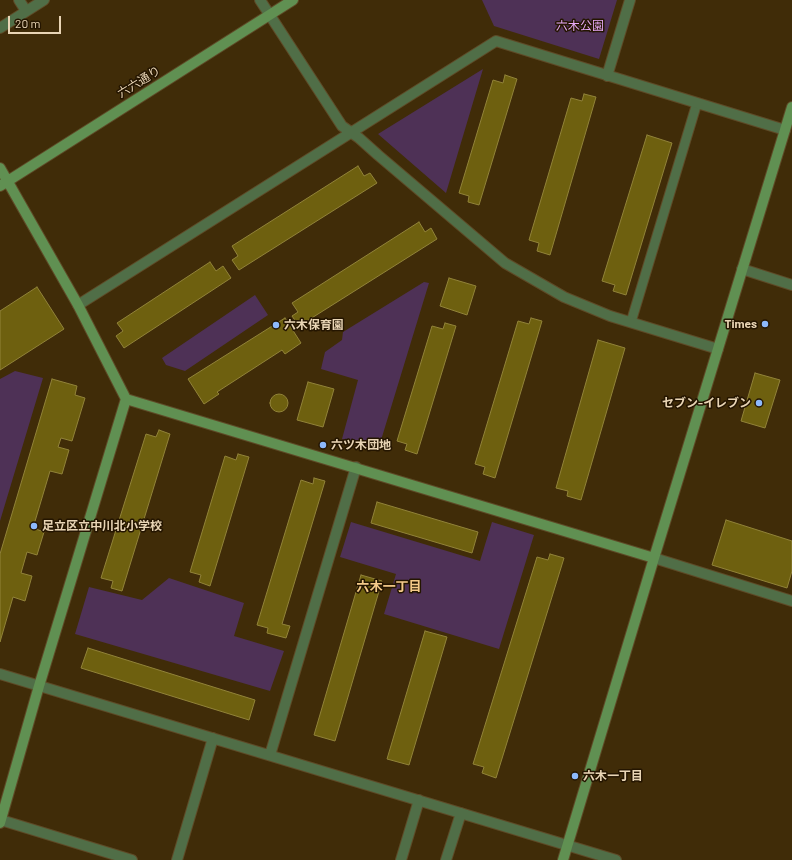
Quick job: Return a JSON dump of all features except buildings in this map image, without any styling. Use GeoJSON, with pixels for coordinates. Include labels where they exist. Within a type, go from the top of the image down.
{"type":"FeatureCollection","features":[{"type":"Feature","properties":{"kind":"street"},"geometry":{"type":"LineString","coordinates":[[19,0],[26,11]]}},
{"type":"Feature","properties":{"kind":"street"},"geometry":{"type":"LineString","coordinates":[[0,28],[44,0]]}},
{"type":"Feature","properties":{"kind":"street"},"geometry":{"type":"LineString","coordinates":[[260,0],[342,126],[352,132],[505,263],[564,298],[610,316],[718,349]]}},
{"type":"Feature","properties":{"kind":"street","name":"六六通り"},"geometry":{"type":"LineString","coordinates":[[4,183],[293,0]]}},
{"type":"Feature","properties":{"kind":"street"},"geometry":{"type":"LineString","coordinates":[[608,76],[630,0]]}},
{"type":"Feature","properties":{"kind":"street"},"geometry":{"type":"LineString","coordinates":[[78,305],[496,42],[785,130]]}},
{"type":"Feature","properties":{"kind":"street"},"geometry":{"type":"LineString","coordinates":[[563,860],[792,107]]}},
{"type":"Feature","properties":{"kind":"street"},"geometry":{"type":"LineString","coordinates":[[0,168],[4,183],[78,305],[126,399],[39,686],[1,818],[132,860]]}},
{"type":"Feature","properties":{"kind":"street"},"geometry":{"type":"LineString","coordinates":[[742,269],[792,285]]}},
{"type":"Feature","properties":{"kind":"street"},"geometry":{"type":"LineString","coordinates":[[126,399],[356,467],[792,600]]}},
{"type":"Feature","properties":{"kind":"street"},"geometry":{"type":"LineString","coordinates":[[270,755],[356,467]]}},
{"type":"Feature","properties":{"kind":"street"},"geometry":{"type":"LineString","coordinates":[[0,674],[616,860]]}},
{"type":"Feature","properties":{"kind":"street"},"geometry":{"type":"LineString","coordinates":[[177,860],[213,738]]}},
{"type":"Feature","properties":{"kind":"street"},"geometry":{"type":"LineString","coordinates":[[401,860],[419,800]]}},
{"type":"Feature","properties":{"kind":"street"},"geometry":{"type":"LineString","coordinates":[[446,860],[461,813]]}},
{"type":"Feature","properties":{"kind":"lane"},"geometry":{"type":"LineString","coordinates":[[631,322],[697,103]]}},
{"type":"Feature","properties":{"kind":"green space","name":"六木公園"},"geometry":{"type":"Polygon","coordinates":[[[482,0],[617,0],[599,59],[494,26],[482,0]]]}},
{"type":"Feature","properties":{"kind":"green space"},"geometry":{"type":"Polygon","coordinates":[[[483,69],[446,193],[378,134],[483,69]]]}},
{"type":"Feature","properties":{"kind":"green space"},"geometry":{"type":"Polygon","coordinates":[[[424,282],[429,283],[378,450],[342,439],[358,380],[321,369],[325,352],[342,340],[343,332],[424,282]]]}},
{"type":"Feature","properties":{"kind":"green space"},"geometry":{"type":"Polygon","coordinates":[[[255,295],[268,315],[185,371],[166,365],[162,358],[255,295]]]}},
{"type":"Feature","properties":{"kind":"green space"},"geometry":{"type":"Polygon","coordinates":[[[15,371],[43,378],[0,521],[0,379],[15,371]]]}},
{"type":"Feature","properties":{"kind":"green space"},"geometry":{"type":"Polygon","coordinates":[[[351,522],[480,561],[492,522],[534,535],[499,649],[384,614],[396,574],[340,557],[351,522]]]}},
{"type":"Feature","properties":{"kind":"green space"},"geometry":{"type":"Polygon","coordinates":[[[169,578],[244,603],[234,636],[284,651],[270,691],[75,634],[89,587],[142,600],[169,578]]]}},
{"type":"Feature","properties":{"kind":"place","name":"Times"},"geometry":{"type":"Point","coordinates":[765,324]}},
{"type":"Feature","properties":{"kind":"place","name":"六木保育園"},"geometry":{"type":"Point","coordinates":[276,325]}},
{"type":"Feature","properties":{"kind":"place","name":"セブン-イレブン"},"geometry":{"type":"Point","coordinates":[759,403]}},
{"type":"Feature","properties":{"kind":"place","name":"六ツ木団地"},"geometry":{"type":"Point","coordinates":[323,445]}},
{"type":"Feature","properties":{"kind":"place","name":"足立区立中川北小学校"},"geometry":{"type":"Point","coordinates":[34,526]}},
{"type":"Feature","properties":{"kind":"place","name":"六木一丁目"},"geometry":{"type":"Point","coordinates":[575,776]}},
{"type":"Feature","properties":{"kind":"district","name":"六木一丁目"},"geometry":{"type":"Point","coordinates":[389,587]}}]}
